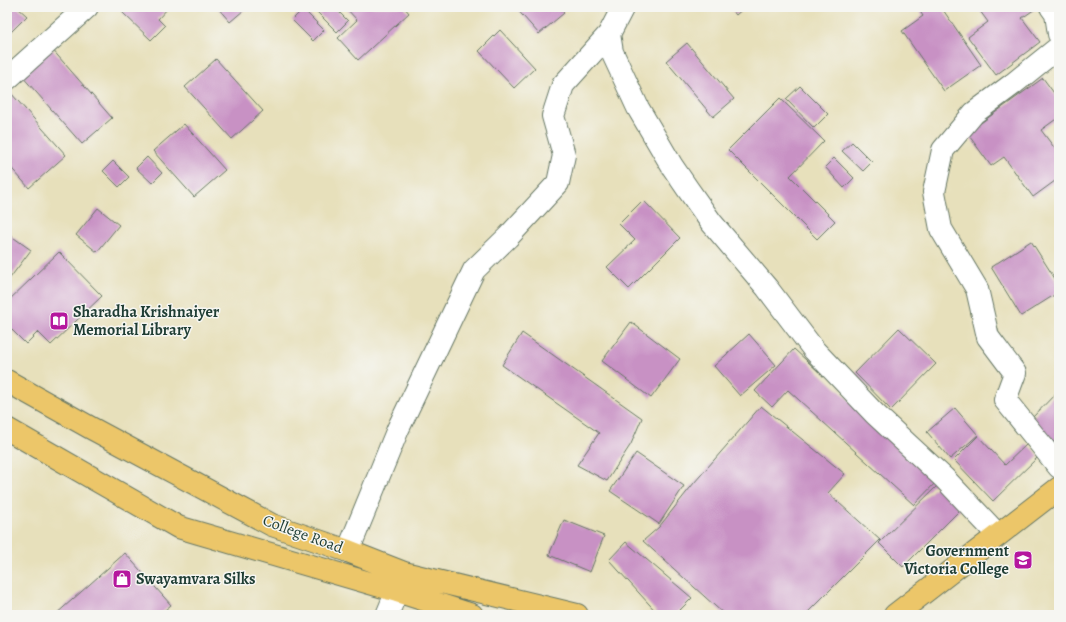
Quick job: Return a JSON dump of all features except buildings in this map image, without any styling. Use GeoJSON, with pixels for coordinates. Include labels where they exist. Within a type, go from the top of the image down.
{"type":"FeatureCollection","features":[{"type":"Feature","properties":{"kind":"main road","name":"College Road"},"geometry":{"type":"LineString","coordinates":[[7,381],[272,526],[348,551],[400,582],[472,615]]}},
{"type":"Feature","properties":{"kind":"main road","name":"College Road"},"geometry":{"type":"LineString","coordinates":[[7,429],[178,527],[400,582],[577,615]]}},
{"type":"Feature","properties":{"kind":"main road"},"geometry":{"type":"LineString","coordinates":[[895,615],[997,534],[1059,488]]}},
{"type":"Feature","properties":{"kind":"street"},"geometry":{"type":"LineString","coordinates":[[7,79],[87,7]]}},
{"type":"Feature","properties":{"kind":"street"},"geometry":{"type":"LineString","coordinates":[[348,551],[398,429],[474,270],[508,237],[558,183],[564,155],[553,116],[563,85],[609,34],[623,7]]}},
{"type":"Feature","properties":{"kind":"street"},"geometry":{"type":"LineString","coordinates":[[1051,7],[1056,14],[1059,34]]}},
{"type":"Feature","properties":{"kind":"street"},"geometry":{"type":"LineString","coordinates":[[609,34],[612,52],[638,108],[672,166],[711,222],[767,288],[814,350],[876,414],[944,478],[997,534]]}},
{"type":"Feature","properties":{"kind":"street"},"geometry":{"type":"LineString","coordinates":[[1059,47],[974,113],[943,150],[934,192],[941,229],[977,289],[988,337],[1015,373],[1005,400],[1059,467]]}},
{"type":"Feature","properties":{"kind":"street"},"geometry":{"type":"LineString","coordinates":[[387,615],[400,582]]}},
{"type":"Feature","properties":{"kind":"place","name":"Sharadha Krishnaiyer Memorial Library"},"geometry":{"type":"Point","coordinates":[59,321]}},
{"type":"Feature","properties":{"kind":"place","name":"Government Victoria College"},"geometry":{"type":"Point","coordinates":[1023,560]}},
{"type":"Feature","properties":{"kind":"place","name":"Swayamvara Silks"},"geometry":{"type":"Point","coordinates":[122,579]}}]}
